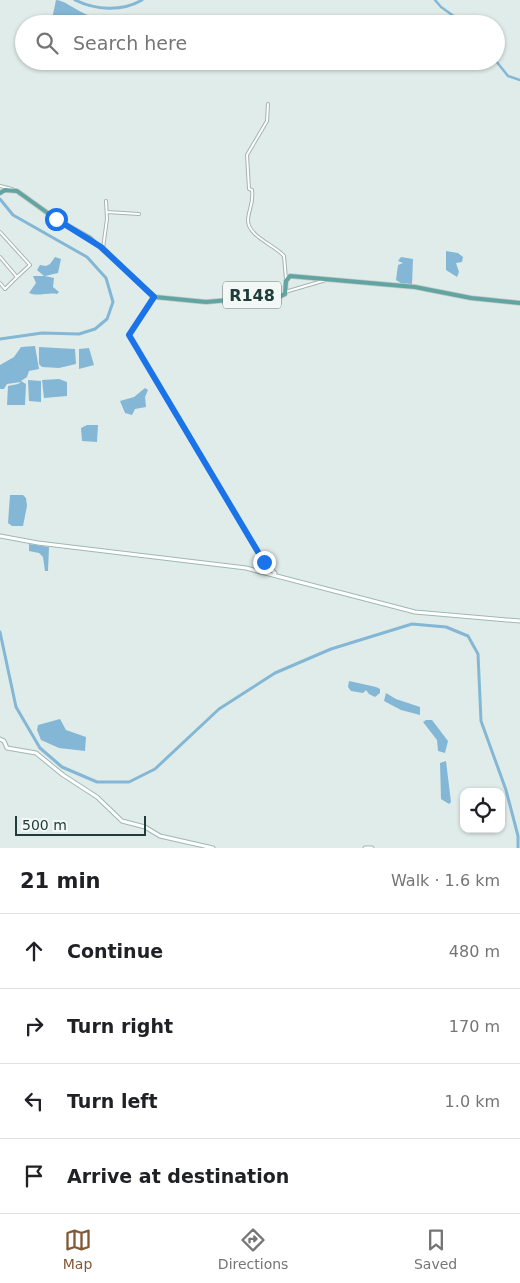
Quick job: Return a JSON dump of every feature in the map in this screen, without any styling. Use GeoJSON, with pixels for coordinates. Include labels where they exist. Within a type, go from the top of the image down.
{"type":"FeatureCollection","features":[{"type":"Feature","properties":{"kind":"main road"},"geometry":{"type":"LineString","coordinates":[[0,194],[5,190],[12,189],[103,248],[154,297],[129,335],[264,562],[278,574]]}},
{"type":"Feature","properties":{"kind":"main road","name":"R148"},"geometry":{"type":"LineString","coordinates":[[154,297],[206,302],[230,300],[236,295],[282,296],[285,292],[286,281],[290,276],[408,286],[520,303]]}},
{"type":"Feature","properties":{"kind":"main road"},"geometry":{"type":"LineString","coordinates":[[0,536],[38,543],[227,565],[278,574],[415,612],[520,621]]}},
{"type":"Feature","properties":{"kind":"main road"},"geometry":{"type":"LineString","coordinates":[[0,739],[4,741],[7,748],[36,753],[63,775],[96,797],[122,821],[146,827],[160,836],[213,848]]}},
{"type":"Feature","properties":{"kind":"main road"},"geometry":{"type":"LineString","coordinates":[[365,848],[372,848]]}},
{"type":"Feature","properties":{"kind":"street"},"geometry":{"type":"LineString","coordinates":[[268,104],[267,122],[247,155],[249,189],[252,190],[253,200],[248,221],[251,229],[284,256],[286,281]]}},
{"type":"Feature","properties":{"kind":"street"},"geometry":{"type":"LineString","coordinates":[[0,186],[12,189]]}},
{"type":"Feature","properties":{"kind":"street"},"geometry":{"type":"LineString","coordinates":[[103,248],[107,212],[106,201]]}},
{"type":"Feature","properties":{"kind":"street"},"geometry":{"type":"LineString","coordinates":[[107,212],[139,214]]}},
{"type":"Feature","properties":{"kind":"street"},"geometry":{"type":"LineString","coordinates":[[0,232],[30,266],[5,289],[0,283]]}},
{"type":"Feature","properties":{"kind":"street"},"geometry":{"type":"LineString","coordinates":[[0,257],[17,277]]}},
{"type":"Feature","properties":{"kind":"street"},"geometry":{"type":"LineString","coordinates":[[285,292],[330,279]]}},
{"type":"Feature","properties":{"kind":"water"},"geometry":{"type":"Polygon","coordinates":[[[56,0],[88,15],[53,15],[56,0]]]}},
{"type":"Feature","properties":{"kind":"water"},"geometry":{"type":"Polygon","coordinates":[[[446,251],[458,253],[463,257],[462,262],[456,263],[459,272],[457,277],[446,270],[446,251]]]}},
{"type":"Feature","properties":{"kind":"water"},"geometry":{"type":"Polygon","coordinates":[[[55,257],[61,259],[58,273],[45,276],[54,278],[53,287],[59,292],[57,294],[36,295],[29,293],[36,283],[33,276],[44,276],[37,270],[40,265],[46,266],[50,264],[55,257]]]}},
{"type":"Feature","properties":{"kind":"water"},"geometry":{"type":"Polygon","coordinates":[[[401,257],[413,259],[412,285],[407,283],[404,285],[396,280],[398,265],[403,263],[398,261],[401,257]]]}},
{"type":"Feature","properties":{"kind":"water"},"geometry":{"type":"Polygon","coordinates":[[[35,346],[39,369],[29,371],[27,377],[21,381],[26,384],[25,405],[7,405],[8,386],[21,382],[7,384],[4,389],[0,389],[0,365],[14,357],[21,347],[35,346]]]}},
{"type":"Feature","properties":{"kind":"water"},"geometry":{"type":"Polygon","coordinates":[[[39,347],[75,349],[76,364],[59,368],[42,367],[39,364],[39,347]]]}},
{"type":"Feature","properties":{"kind":"water"},"geometry":{"type":"Polygon","coordinates":[[[89,348],[94,365],[79,369],[79,349],[89,348]]]}},
{"type":"Feature","properties":{"kind":"water"},"geometry":{"type":"Polygon","coordinates":[[[59,379],[67,382],[67,396],[44,398],[42,380],[59,379]]]}},
{"type":"Feature","properties":{"kind":"water"},"geometry":{"type":"Polygon","coordinates":[[[28,380],[41,381],[41,402],[29,401],[28,380]]]}},
{"type":"Feature","properties":{"kind":"water"},"geometry":{"type":"Polygon","coordinates":[[[145,388],[148,390],[145,397],[146,407],[135,409],[132,415],[125,413],[120,401],[134,397],[145,388]]]}},
{"type":"Feature","properties":{"kind":"water"},"geometry":{"type":"Polygon","coordinates":[[[87,425],[98,425],[97,442],[82,441],[81,428],[87,425]]]}},
{"type":"Feature","properties":{"kind":"water"},"geometry":{"type":"Polygon","coordinates":[[[10,495],[23,495],[26,498],[27,506],[23,526],[12,526],[8,523],[10,495]]]}},
{"type":"Feature","properties":{"kind":"water"},"geometry":{"type":"Polygon","coordinates":[[[29,544],[49,547],[48,571],[45,571],[43,557],[39,553],[29,551],[29,544]]]}},
{"type":"Feature","properties":{"kind":"water"},"geometry":{"type":"Polygon","coordinates":[[[349,681],[376,687],[380,689],[380,693],[375,697],[366,690],[363,693],[351,691],[348,687],[349,681]]]}},
{"type":"Feature","properties":{"kind":"water"},"geometry":{"type":"Polygon","coordinates":[[[386,693],[396,699],[420,707],[420,715],[401,710],[384,701],[386,693]]]}},
{"type":"Feature","properties":{"kind":"water"},"geometry":{"type":"Polygon","coordinates":[[[60,719],[66,730],[86,737],[85,751],[59,748],[41,740],[37,730],[38,725],[60,719]]]}},
{"type":"Feature","properties":{"kind":"water"},"geometry":{"type":"Polygon","coordinates":[[[432,720],[448,741],[445,753],[438,751],[437,740],[423,722],[432,720]]]}},
{"type":"Feature","properties":{"kind":"water"},"geometry":{"type":"Polygon","coordinates":[[[446,761],[451,802],[449,804],[441,799],[440,763],[446,761]]]}},
{"type":"Feature","properties":{"kind":"waterway"},"geometry":{"type":"LineString","coordinates":[[75,0],[100,8],[117,8],[142,0]]}},
{"type":"Feature","properties":{"kind":"waterway"},"geometry":{"type":"LineString","coordinates":[[435,0],[452,15]]}},
{"type":"Feature","properties":{"kind":"waterway"},"geometry":{"type":"LineString","coordinates":[[503,70],[508,76],[520,80]]}},
{"type":"Feature","properties":{"kind":"waterway"},"geometry":{"type":"LineString","coordinates":[[0,199],[13,215],[87,257],[106,278],[113,302],[107,319],[95,329],[79,334],[42,333],[0,339]]}},
{"type":"Feature","properties":{"kind":"waterway"},"geometry":{"type":"LineString","coordinates":[[0,632],[16,707],[40,748],[62,767],[97,782],[129,782],[155,769],[219,709],[275,673],[331,649],[412,624],[446,627],[468,636],[478,654],[481,721],[506,790],[518,836],[518,848]]}},
{"type":"Feature","properties":{"kind":"route"},"geometry":{"type":"LineString","coordinates":[[56,219],[90,238],[154,297],[129,335],[264,562]]}}]}
